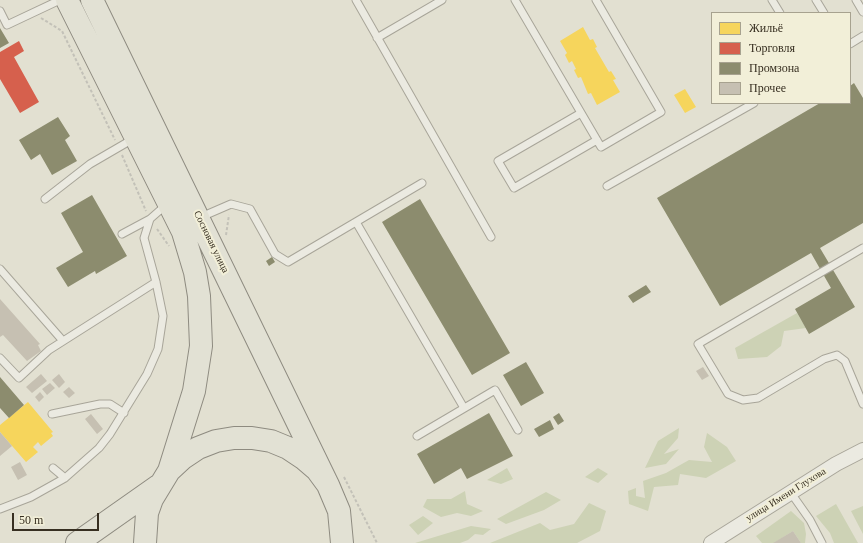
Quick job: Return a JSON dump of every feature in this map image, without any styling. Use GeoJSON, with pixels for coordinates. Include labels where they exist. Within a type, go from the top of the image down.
{"type":"FeatureCollection","features":[{"type":"Feature","properties":{"kind":"main road"},"geometry":{"type":"LineString","coordinates":[[67,0],[183,232],[195,272],[199,296],[201,346],[194,391],[164,478],[147,513],[145,543]]}},
{"type":"Feature","properties":{"kind":"main road","name":"Сосновая улица"},"geometry":{"type":"LineString","coordinates":[[92,0],[199,218],[335,478]]}},
{"type":"Feature","properties":{"kind":"main road"},"geometry":{"type":"LineString","coordinates":[[77,543],[164,478],[183,458],[198,448],[222,440],[252,438],[271,441],[298,454],[317,470],[335,478],[342,543]]}},
{"type":"Feature","properties":{"kind":"street","name":"улица Имени Глухова"},"geometry":{"type":"LineString","coordinates":[[711,543],[863,450]]}},
{"type":"Feature","properties":{"kind":"lane"},"geometry":{"type":"LineString","coordinates":[[0,11],[6,25],[60,0]]}},
{"type":"Feature","properties":{"kind":"lane"},"geometry":{"type":"LineString","coordinates":[[356,0],[491,237]]}},
{"type":"Feature","properties":{"kind":"lane"},"geometry":{"type":"LineString","coordinates":[[377,38],[442,0]]}},
{"type":"Feature","properties":{"kind":"lane"},"geometry":{"type":"LineString","coordinates":[[515,0],[601,147],[661,112],[596,0]]}},
{"type":"Feature","properties":{"kind":"lane"},"geometry":{"type":"LineString","coordinates":[[772,0],[779,12]]}},
{"type":"Feature","properties":{"kind":"lane"},"geometry":{"type":"LineString","coordinates":[[816,0],[823,12]]}},
{"type":"Feature","properties":{"kind":"lane"},"geometry":{"type":"LineString","coordinates":[[856,0],[863,12]]}},
{"type":"Feature","properties":{"kind":"lane"},"geometry":{"type":"LineString","coordinates":[[851,43],[863,36]]}},
{"type":"Feature","properties":{"kind":"lane"},"geometry":{"type":"LineString","coordinates":[[607,186],[752,104]]}},
{"type":"Feature","properties":{"kind":"lane"},"geometry":{"type":"LineString","coordinates":[[581,113],[498,161],[502,168],[514,188],[597,140]]}},
{"type":"Feature","properties":{"kind":"lane"},"geometry":{"type":"LineString","coordinates":[[45,199],[90,164],[135,138]]}},
{"type":"Feature","properties":{"kind":"lane"},"geometry":{"type":"LineString","coordinates":[[199,218],[231,204],[250,209],[275,254],[288,262],[422,183]]}},
{"type":"Feature","properties":{"kind":"lane"},"geometry":{"type":"LineString","coordinates":[[122,234],[150,219],[168,202]]}},
{"type":"Feature","properties":{"kind":"lane"},"geometry":{"type":"LineString","coordinates":[[0,509],[30,497],[65,478],[99,448],[124,413],[147,374],[158,349],[163,316],[156,282],[144,238],[150,219]]}},
{"type":"Feature","properties":{"kind":"lane"},"geometry":{"type":"LineString","coordinates":[[356,222],[464,408]]}},
{"type":"Feature","properties":{"kind":"lane"},"geometry":{"type":"LineString","coordinates":[[863,248],[698,344],[728,394],[742,400],[758,398],[824,358],[836,355],[845,361],[863,404]]}},
{"type":"Feature","properties":{"kind":"lane"},"geometry":{"type":"LineString","coordinates":[[0,269],[63,341]]}},
{"type":"Feature","properties":{"kind":"lane"},"geometry":{"type":"LineString","coordinates":[[0,358],[19,378],[49,350],[156,282]]}},
{"type":"Feature","properties":{"kind":"lane"},"geometry":{"type":"LineString","coordinates":[[417,436],[495,390],[518,430]]}},
{"type":"Feature","properties":{"kind":"lane"},"geometry":{"type":"LineString","coordinates":[[52,414],[100,404],[110,404],[124,413]]}},
{"type":"Feature","properties":{"kind":"lane"},"geometry":{"type":"LineString","coordinates":[[53,468],[65,478]]}},
{"type":"Feature","properties":{"kind":"lane"},"geometry":{"type":"LineString","coordinates":[[791,493],[810,520],[822,543]]}},
{"type":"Feature","properties":{"kind":"path"},"geometry":{"type":"LineString","coordinates":[[225,236],[231,204]]}},
{"type":"Feature","properties":{"kind":"path"},"geometry":{"type":"LineString","coordinates":[[335,478],[376,543]]}},
{"type":"Feature","properties":{"kind":"green space"},"geometry":{"type":"Polygon","coordinates":[[[797,313],[806,328],[784,331],[781,346],[767,357],[738,359],[735,348],[797,313]]]}},
{"type":"Feature","properties":{"kind":"green space"},"geometry":{"type":"Polygon","coordinates":[[[679,428],[678,438],[664,454],[679,449],[666,464],[645,468],[658,441],[679,428]]]}},
{"type":"Feature","properties":{"kind":"green space"},"geometry":{"type":"Polygon","coordinates":[[[707,433],[727,447],[736,461],[706,478],[680,474],[678,485],[654,487],[648,511],[629,504],[628,491],[636,488],[636,496],[645,498],[643,481],[666,473],[689,460],[712,462],[704,447],[707,433]]]}},
{"type":"Feature","properties":{"kind":"green space"},"geometry":{"type":"Polygon","coordinates":[[[507,468],[513,479],[501,484],[487,480],[507,468]]]}},
{"type":"Feature","properties":{"kind":"green space"},"geometry":{"type":"Polygon","coordinates":[[[598,468],[608,474],[598,483],[585,477],[598,468]]]}},
{"type":"Feature","properties":{"kind":"green space"},"geometry":{"type":"Polygon","coordinates":[[[465,491],[467,504],[483,511],[471,516],[457,513],[441,517],[423,507],[427,499],[451,499],[465,491]]]}},
{"type":"Feature","properties":{"kind":"green space"},"geometry":{"type":"Polygon","coordinates":[[[546,492],[561,500],[544,510],[506,524],[497,519],[546,492]]]}},
{"type":"Feature","properties":{"kind":"green space"},"geometry":{"type":"Polygon","coordinates":[[[589,503],[606,511],[600,531],[577,543],[490,543],[540,523],[550,530],[574,524],[589,503]]]}},
{"type":"Feature","properties":{"kind":"green space"},"geometry":{"type":"Polygon","coordinates":[[[836,504],[858,543],[834,543],[830,533],[816,516],[836,504]]]}},
{"type":"Feature","properties":{"kind":"green space"},"geometry":{"type":"Polygon","coordinates":[[[863,506],[863,534],[851,511],[863,506]]]}},
{"type":"Feature","properties":{"kind":"green space"},"geometry":{"type":"Polygon","coordinates":[[[791,511],[804,523],[806,534],[805,543],[801,543],[793,531],[774,543],[762,543],[756,536],[791,511]]]}},
{"type":"Feature","properties":{"kind":"green space"},"geometry":{"type":"Polygon","coordinates":[[[423,516],[433,523],[418,535],[409,525],[423,516]]]}},
{"type":"Feature","properties":{"kind":"green space"},"geometry":{"type":"Polygon","coordinates":[[[471,526],[491,529],[483,535],[475,534],[468,540],[460,543],[415,543],[471,526]]]}},
{"type":"Feature","properties":{"kind":"building: Жильё"},"geometry":{"type":"Polygon","coordinates":[[[583,27],[590,40],[593,39],[597,47],[595,48],[609,72],[611,71],[616,79],[613,80],[620,92],[597,105],[591,93],[588,94],[581,77],[578,78],[572,61],[569,63],[565,55],[567,53],[560,41],[583,27]]]}},
{"type":"Feature","properties":{"kind":"building: Жильё"},"geometry":{"type":"Polygon","coordinates":[[[685,89],[696,107],[685,113],[674,95],[685,89]]]}},
{"type":"Feature","properties":{"kind":"building: Жильё"},"geometry":{"type":"Polygon","coordinates":[[[28,402],[53,432],[51,433],[53,436],[41,446],[38,442],[33,447],[38,452],[26,462],[0,432],[0,425],[28,402]]]}},
{"type":"Feature","properties":{"kind":"building: Торговля"},"geometry":{"type":"Polygon","coordinates":[[[19,41],[24,51],[14,57],[39,102],[20,113],[0,79],[0,52],[19,41]]]}},
{"type":"Feature","properties":{"kind":"building: Промзона"},"geometry":{"type":"Polygon","coordinates":[[[0,28],[9,43],[0,48],[0,28]]]}},
{"type":"Feature","properties":{"kind":"building: Промзона"},"geometry":{"type":"Polygon","coordinates":[[[854,83],[863,98],[863,223],[820,248],[855,307],[809,334],[795,309],[831,288],[811,253],[720,306],[657,198],[818,104],[851,104],[851,85],[854,83]]]}},
{"type":"Feature","properties":{"kind":"building: Промзона"},"geometry":{"type":"Polygon","coordinates":[[[58,117],[70,136],[65,140],[77,161],[52,175],[40,154],[31,160],[19,140],[58,117]]]}},
{"type":"Feature","properties":{"kind":"building: Промзона"},"geometry":{"type":"Polygon","coordinates":[[[92,195],[127,256],[96,274],[95,271],[68,287],[56,268],[83,252],[61,213],[92,195]]]}},
{"type":"Feature","properties":{"kind":"building: Промзона"},"geometry":{"type":"Polygon","coordinates":[[[420,199],[510,353],[472,375],[382,222],[420,199]]]}},
{"type":"Feature","properties":{"kind":"building: Промзона"},"geometry":{"type":"Polygon","coordinates":[[[272,257],[275,262],[269,266],[266,261],[272,257]]]}},
{"type":"Feature","properties":{"kind":"building: Промзона"},"geometry":{"type":"Polygon","coordinates":[[[646,285],[651,292],[633,303],[628,296],[646,285]]]}},
{"type":"Feature","properties":{"kind":"building: Промзона"},"geometry":{"type":"Polygon","coordinates":[[[526,362],[544,393],[521,406],[503,375],[526,362]]]}},
{"type":"Feature","properties":{"kind":"building: Промзона"},"geometry":{"type":"Polygon","coordinates":[[[0,377],[24,405],[9,418],[0,408],[0,377]]]}},
{"type":"Feature","properties":{"kind":"building: Промзона"},"geometry":{"type":"Polygon","coordinates":[[[489,413],[513,456],[467,479],[461,468],[434,484],[417,454],[489,413]]]}},
{"type":"Feature","properties":{"kind":"building: Промзона"},"geometry":{"type":"Polygon","coordinates":[[[559,413],[564,421],[558,425],[553,417],[559,413]]]}},
{"type":"Feature","properties":{"kind":"building: Промзона"},"geometry":{"type":"Polygon","coordinates":[[[550,420],[554,429],[539,437],[534,429],[550,420]]]}},
{"type":"Feature","properties":{"kind":"building: Прочее"},"geometry":{"type":"Polygon","coordinates":[[[0,299],[40,344],[38,345],[41,351],[27,361],[3,335],[0,337],[0,299]]]}},
{"type":"Feature","properties":{"kind":"building: Прочее"},"geometry":{"type":"Polygon","coordinates":[[[703,367],[709,376],[702,380],[696,371],[703,367]]]}},
{"type":"Feature","properties":{"kind":"building: Прочее"},"geometry":{"type":"Polygon","coordinates":[[[41,374],[47,381],[32,393],[26,387],[41,374]]]}},
{"type":"Feature","properties":{"kind":"building: Прочее"},"geometry":{"type":"Polygon","coordinates":[[[59,374],[65,382],[59,388],[52,380],[59,374]]]}},
{"type":"Feature","properties":{"kind":"building: Прочее"},"geometry":{"type":"Polygon","coordinates":[[[50,383],[55,388],[47,395],[42,389],[50,383]]]}},
{"type":"Feature","properties":{"kind":"building: Прочее"},"geometry":{"type":"Polygon","coordinates":[[[69,387],[75,393],[69,398],[63,392],[69,387]]]}},
{"type":"Feature","properties":{"kind":"building: Прочее"},"geometry":{"type":"Polygon","coordinates":[[[40,392],[44,397],[39,402],[35,397],[40,392]]]}},
{"type":"Feature","properties":{"kind":"building: Прочее"},"geometry":{"type":"Polygon","coordinates":[[[91,414],[103,429],[97,434],[85,419],[91,414]]]}},
{"type":"Feature","properties":{"kind":"building: Прочее"},"geometry":{"type":"Polygon","coordinates":[[[0,432],[12,446],[0,456],[0,432]]]}},
{"type":"Feature","properties":{"kind":"building: Прочее"},"geometry":{"type":"Polygon","coordinates":[[[20,462],[27,475],[18,480],[11,467],[20,462]]]}},
{"type":"Feature","properties":{"kind":"building: Прочее"},"geometry":{"type":"Polygon","coordinates":[[[793,531],[801,543],[773,543],[793,531]]]}}]}
